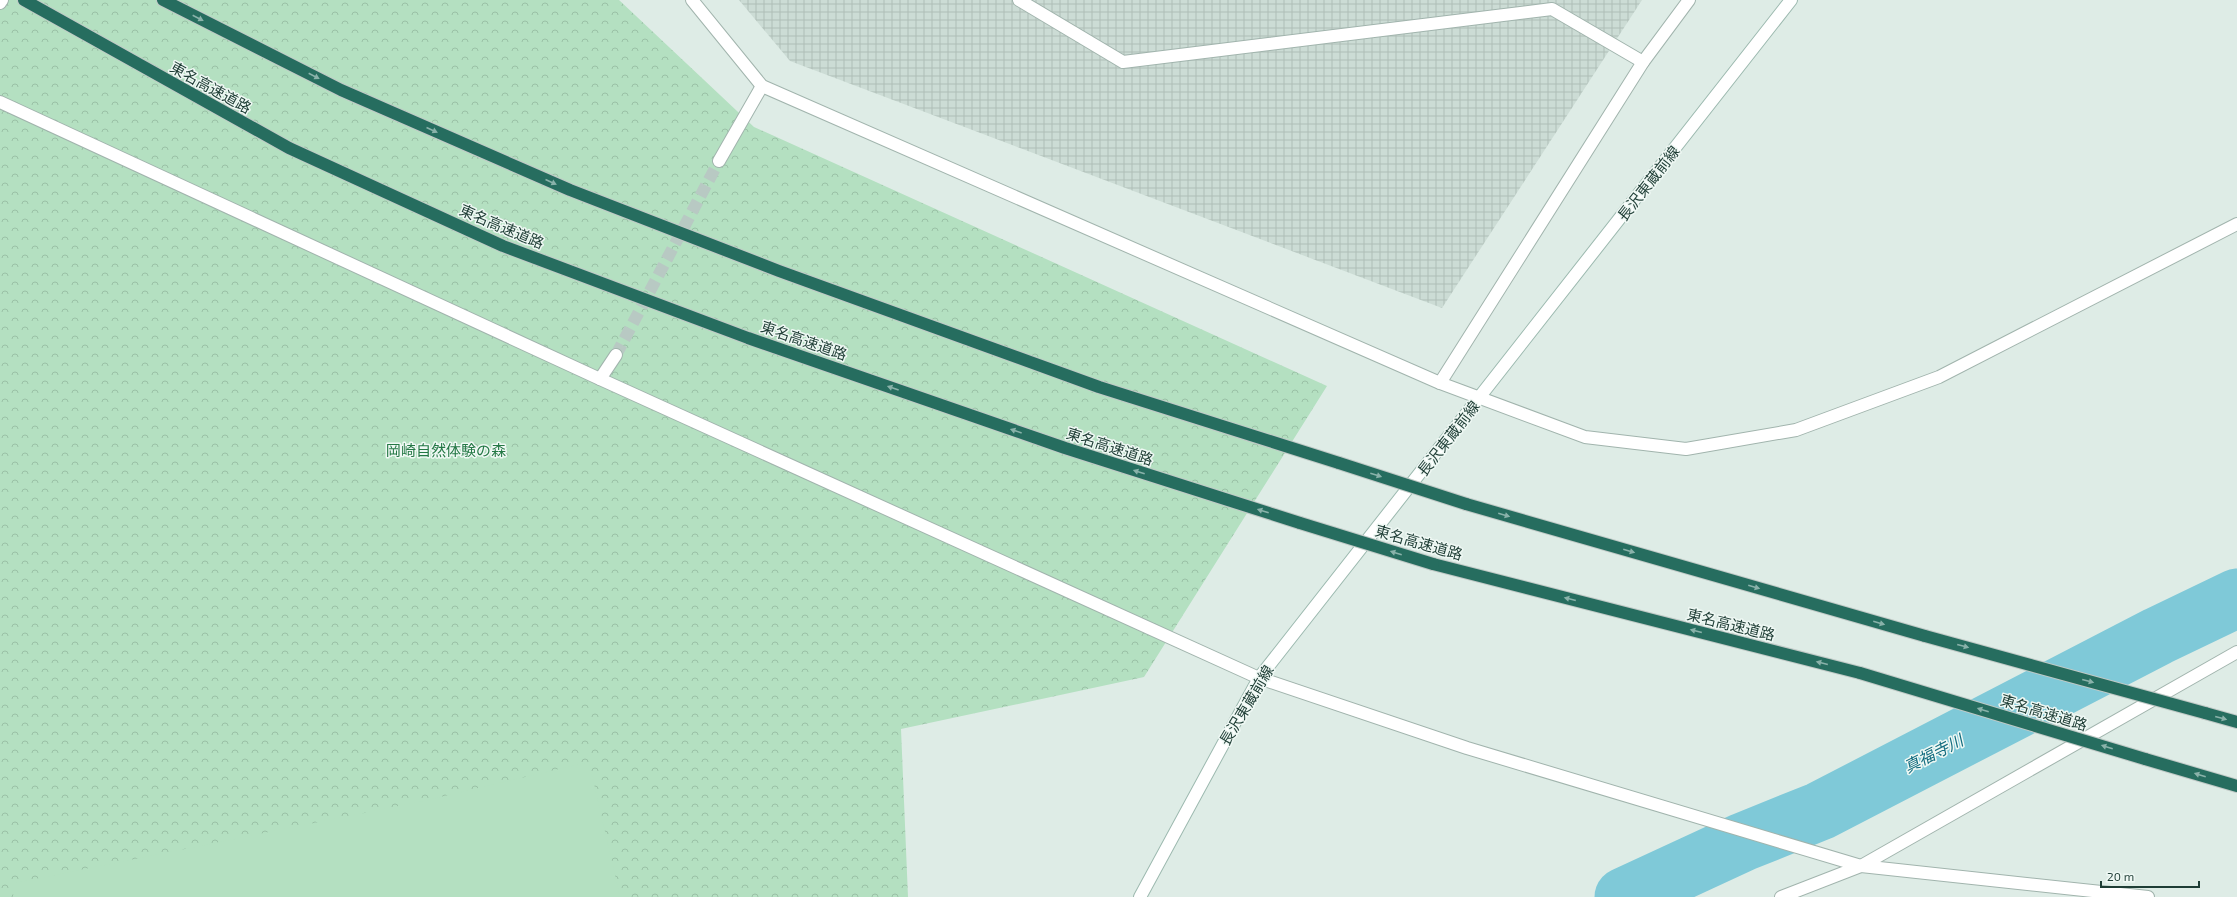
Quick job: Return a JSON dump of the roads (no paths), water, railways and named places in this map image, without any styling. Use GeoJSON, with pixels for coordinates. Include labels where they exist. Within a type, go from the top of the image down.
{"type":"FeatureCollection","features":[{"type":"Feature","properties":{"kind":"highway","name":"東名高速道路"},"geometry":{"type":"LineString","coordinates":[[24,0],[289,148],[503,246],[748,338],[1042,440],[1433,564],[1860,673],[2237,786]]}},
{"type":"Feature","properties":{"kind":"highway"},"geometry":{"type":"LineString","coordinates":[[163,0],[341,90],[570,190],[779,271],[1099,387],[1466,504],[1925,636],[2237,722]]}},
{"type":"Feature","properties":{"kind":"street"},"geometry":{"type":"LineString","coordinates":[[692,0],[762,86],[1440,383],[1585,437],[1686,449],[1796,430],[1939,377],[2237,224]]}},
{"type":"Feature","properties":{"kind":"street"},"geometry":{"type":"LineString","coordinates":[[1019,0],[1123,62],[1552,9],[1643,62]]}},
{"type":"Feature","properties":{"kind":"street"},"geometry":{"type":"LineString","coordinates":[[1440,383],[1643,62],[1689,0]]}},
{"type":"Feature","properties":{"kind":"street","name":"長沢東蔵前線"},"geometry":{"type":"LineString","coordinates":[[1140,897],[1259,678],[1791,0]]}},
{"type":"Feature","properties":{"kind":"street"},"geometry":{"type":"LineString","coordinates":[[720,161],[762,86]]}},
{"type":"Feature","properties":{"kind":"street"},"geometry":{"type":"LineString","coordinates":[[0,102],[600,379],[1259,678],[1467,748],[1861,866],[2148,897]]}},
{"type":"Feature","properties":{"kind":"street"},"geometry":{"type":"LineString","coordinates":[[600,379],[616,355]]}},
{"type":"Feature","properties":{"kind":"street"},"geometry":{"type":"LineString","coordinates":[[1781,897],[1861,866],[2237,652]]}},
{"type":"Feature","properties":{"kind":"waterway","name":"真福寺川"},"geometry":{"type":"LineString","coordinates":[[1624,897],[1743,842],[1820,811],[2158,636],[2237,598]]}},
{"type":"Feature","properties":{"kind":"tunnel"},"geometry":{"type":"LineString","coordinates":[[616,355],[719,161]]}},
{"type":"Feature","properties":{"kind":"park label","name":"岡崎自然体験の森"},"geometry":{"type":"Point","coordinates":[446,450]}}]}
